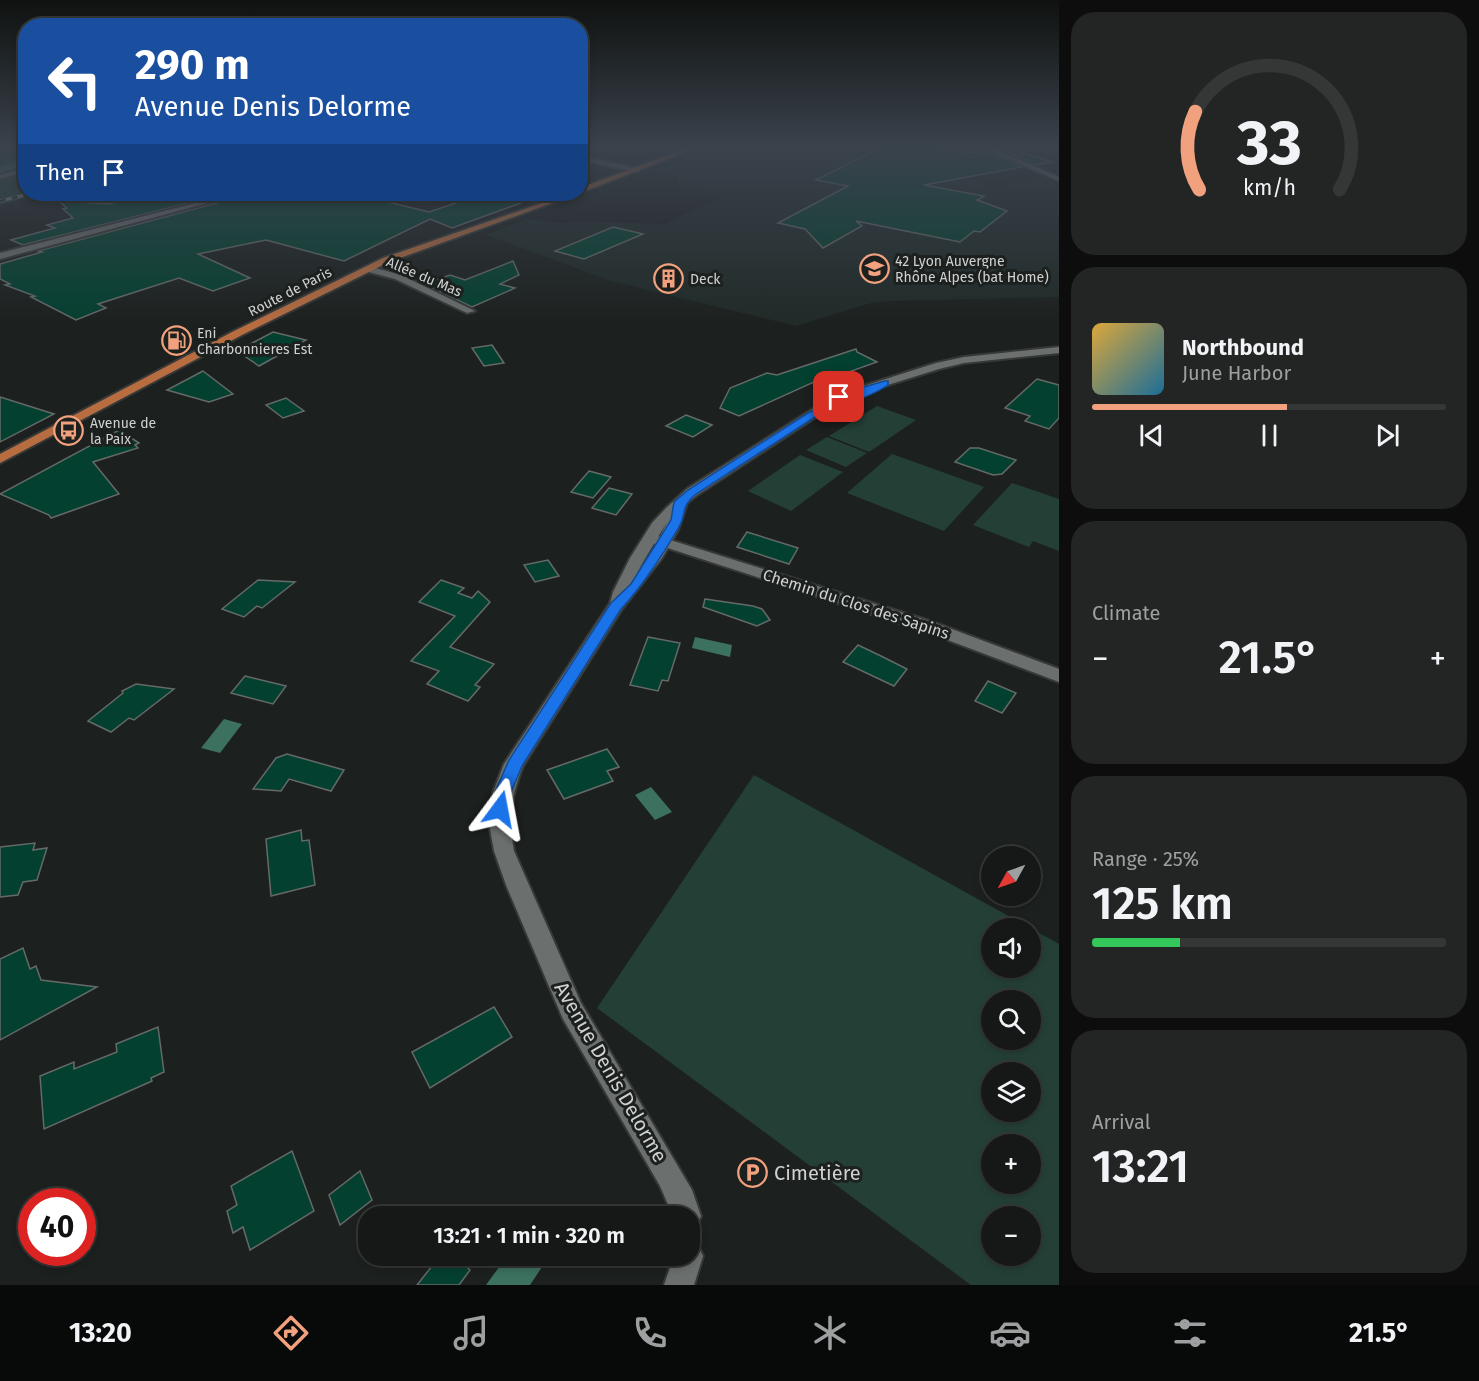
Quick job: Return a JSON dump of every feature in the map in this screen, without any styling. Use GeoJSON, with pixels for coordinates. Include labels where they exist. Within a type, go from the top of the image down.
{"type":"FeatureCollection","features":[{"type":"Feature","properties":{"kind":"main road","name":"Route de Paris"},"geometry":{"type":"LineString","coordinates":[[0,459],[238,333],[368,269],[426,244],[538,206]]}},
{"type":"Feature","properties":{"kind":"street"},"geometry":{"type":"LineString","coordinates":[[0,255],[191,206]]}},
{"type":"Feature","properties":{"kind":"street","name":"Allée du Mas"},"geometry":{"type":"LineString","coordinates":[[368,269],[398,277],[470,311]]}},
{"type":"Feature","properties":{"kind":"street","name":"Avenue Denis Delorme"},"geometry":{"type":"LineString","coordinates":[[684,1206],[670,1176],[572,1011],[517,885],[504,851],[500,829],[503,792],[514,764],[616,606],[635,586],[657,540],[677,520],[680,502],[702,485],[828,406],[864,396],[885,383],[936,366],[964,360],[1059,350]]}},
{"type":"Feature","properties":{"kind":"street","name":"Chemin du Clos des Sapins"},"geometry":{"type":"LineString","coordinates":[[657,540],[927,626],[1059,676]]}},
{"type":"Feature","properties":{"kind":"street"},"geometry":{"type":"LineString","coordinates":[[679,1285],[685,1266]]}},
{"type":"Feature","properties":{"kind":"shaded area"},"geometry":{"type":"Polygon","coordinates":[[[703,206],[1059,206],[1059,297],[871,303],[796,326],[611,281],[486,235],[527,219],[562,223],[578,221],[665,224],[703,206]]]}},
{"type":"Feature","properties":{"kind":"shaded area"},"geometry":{"type":"Polygon","coordinates":[[[877,406],[916,420],[869,452],[829,436],[877,406]]]}},
{"type":"Feature","properties":{"kind":"shaded area"},"geometry":{"type":"Polygon","coordinates":[[[827,437],[867,453],[846,467],[806,450],[827,437]]]}},
{"type":"Feature","properties":{"kind":"shaded area"},"geometry":{"type":"Polygon","coordinates":[[[892,454],[984,487],[944,531],[847,493],[892,454]]]}},
{"type":"Feature","properties":{"kind":"shaded area"},"geometry":{"type":"Polygon","coordinates":[[[800,455],[843,472],[791,511],[748,491],[800,455]]]}},
{"type":"Feature","properties":{"kind":"shaded area"},"geometry":{"type":"Polygon","coordinates":[[[1012,483],[1059,499],[1059,551],[1033,541],[1029,547],[973,525],[1012,483]]]}},
{"type":"Feature","properties":{"kind":"shaded area"},"geometry":{"type":"Polygon","coordinates":[[[695,637],[732,645],[730,657],[692,648],[695,637]]]}},
{"type":"Feature","properties":{"kind":"shaded area"},"geometry":{"type":"Polygon","coordinates":[[[224,719],[242,724],[220,753],[201,748],[224,719]]]}},
{"type":"Feature","properties":{"kind":"shaded area"},"geometry":{"type":"Polygon","coordinates":[[[754,775],[981,901],[981,906],[990,906],[1012,918],[981,918],[981,978],[1041,978],[1041,934],[1059,944],[1059,1285],[971,1285],[597,1008],[754,775]]]}},
{"type":"Feature","properties":{"kind":"shaded area"},"geometry":{"type":"Polygon","coordinates":[[[651,787],[672,812],[655,820],[635,795],[651,787]]]}},
{"type":"Feature","properties":{"kind":"shaded area"},"geometry":{"type":"Polygon","coordinates":[[[500,1266],[543,1266],[530,1285],[486,1285],[500,1266]]]}},
{"type":"Feature","properties":{"kind":"building"},"geometry":{"type":"Polygon","coordinates":[[[65,206],[177,206],[23,245],[11,240],[55,228],[47,225],[73,218],[63,209],[67,208],[65,206]]]}},
{"type":"Feature","properties":{"kind":"building"},"geometry":{"type":"Polygon","coordinates":[[[205,206],[404,206],[429,212],[447,206],[513,206],[452,228],[430,219],[344,261],[266,240],[198,254],[250,278],[213,291],[179,278],[98,304],[106,308],[76,320],[31,297],[35,296],[5,285],[10,284],[0,279],[0,264],[42,252],[38,251],[205,206]]]}},
{"type":"Feature","properties":{"kind":"building"},"geometry":{"type":"Polygon","coordinates":[[[810,206],[993,206],[1007,211],[980,232],[974,231],[960,242],[856,221],[862,226],[823,248],[805,229],[778,223],[810,206]]]}},
{"type":"Feature","properties":{"kind":"building"},"geometry":{"type":"Polygon","coordinates":[[[613,227],[643,234],[584,259],[555,251],[613,227]]]}},
{"type":"Feature","properties":{"kind":"building"},"geometry":{"type":"Polygon","coordinates":[[[513,261],[519,275],[500,284],[515,288],[472,307],[424,284],[450,275],[465,280],[513,261]]]}},
{"type":"Feature","properties":{"kind":"building"},"geometry":{"type":"Polygon","coordinates":[[[273,332],[306,340],[259,366],[237,351],[273,332]]]}},
{"type":"Feature","properties":{"kind":"building"},"geometry":{"type":"Polygon","coordinates":[[[492,345],[504,363],[484,366],[472,348],[492,345]]]}},
{"type":"Feature","properties":{"kind":"building"},"geometry":{"type":"Polygon","coordinates":[[[856,349],[857,352],[877,362],[832,378],[827,376],[739,416],[720,408],[730,388],[767,373],[777,375],[856,349]]]}},
{"type":"Feature","properties":{"kind":"building"},"geometry":{"type":"Polygon","coordinates":[[[203,371],[233,394],[209,402],[167,390],[203,371]]]}},
{"type":"Feature","properties":{"kind":"building"},"geometry":{"type":"Polygon","coordinates":[[[1037,379],[1059,385],[1059,418],[1049,429],[1025,421],[1030,416],[1005,408],[1037,379]]]}},
{"type":"Feature","properties":{"kind":"building"},"geometry":{"type":"Polygon","coordinates":[[[0,397],[54,414],[0,442],[0,397]]]}},
{"type":"Feature","properties":{"kind":"building"},"geometry":{"type":"Polygon","coordinates":[[[286,398],[304,411],[283,418],[266,405],[286,398]]]}},
{"type":"Feature","properties":{"kind":"building"},"geometry":{"type":"Polygon","coordinates":[[[686,415],[712,425],[693,437],[666,426],[686,415]]]}},
{"type":"Feature","properties":{"kind":"building"},"geometry":{"type":"Polygon","coordinates":[[[119,430],[139,443],[135,445],[138,448],[93,462],[119,494],[51,518],[49,515],[0,494],[119,430]]]}},
{"type":"Feature","properties":{"kind":"building"},"geometry":{"type":"Polygon","coordinates":[[[970,448],[979,448],[1016,460],[1002,474],[993,475],[955,462],[970,448]]]}},
{"type":"Feature","properties":{"kind":"building"},"geometry":{"type":"Polygon","coordinates":[[[589,471],[611,477],[593,498],[571,492],[589,471]]]}},
{"type":"Feature","properties":{"kind":"building"},"geometry":{"type":"Polygon","coordinates":[[[609,488],[632,494],[616,515],[592,508],[609,488]]]}},
{"type":"Feature","properties":{"kind":"building"},"geometry":{"type":"Polygon","coordinates":[[[747,532],[798,548],[789,564],[737,547],[747,532]]]}},
{"type":"Feature","properties":{"kind":"building"},"geometry":{"type":"Polygon","coordinates":[[[548,560],[559,576],[535,582],[524,565],[548,560]]]}},
{"type":"Feature","properties":{"kind":"building"},"geometry":{"type":"Polygon","coordinates":[[[258,580],[295,582],[262,608],[257,606],[244,617],[222,609],[258,580]]]}},
{"type":"Feature","properties":{"kind":"building"},"geometry":{"type":"Polygon","coordinates":[[[441,580],[464,588],[458,593],[472,598],[478,591],[490,602],[450,647],[494,664],[475,685],[480,687],[468,701],[427,684],[439,671],[411,661],[455,616],[419,602],[441,580]]]}},
{"type":"Feature","properties":{"kind":"building"},"geometry":{"type":"Polygon","coordinates":[[[705,599],[753,606],[762,609],[770,620],[757,626],[703,607],[705,599]]]}},
{"type":"Feature","properties":{"kind":"building"},"geometry":{"type":"Polygon","coordinates":[[[648,637],[680,643],[668,681],[662,680],[658,691],[630,685],[648,637]]]}},
{"type":"Feature","properties":{"kind":"building"},"geometry":{"type":"Polygon","coordinates":[[[858,645],[907,669],[894,686],[843,662],[858,645]]]}},
{"type":"Feature","properties":{"kind":"building"},"geometry":{"type":"Polygon","coordinates":[[[245,676],[286,686],[273,704],[231,693],[245,676]]]}},
{"type":"Feature","properties":{"kind":"building"},"geometry":{"type":"Polygon","coordinates":[[[988,681],[1016,693],[1002,713],[975,701],[988,681]]]}},
{"type":"Feature","properties":{"kind":"building"},"geometry":{"type":"Polygon","coordinates":[[[136,684],[174,689],[134,720],[129,718],[111,732],[88,721],[123,693],[122,691],[136,684]]]}},
{"type":"Feature","properties":{"kind":"building"},"geometry":{"type":"Polygon","coordinates":[[[607,749],[619,767],[607,771],[613,781],[564,799],[547,770],[607,749]]]}},
{"type":"Feature","properties":{"kind":"building"},"geometry":{"type":"Polygon","coordinates":[[[287,754],[344,770],[331,791],[289,779],[281,791],[253,789],[276,758],[287,754]]]}},
{"type":"Feature","properties":{"kind":"building"},"geometry":{"type":"Polygon","coordinates":[[[301,830],[302,841],[309,840],[315,885],[271,896],[266,839],[301,830]]]}},
{"type":"Feature","properties":{"kind":"building"},"geometry":{"type":"Polygon","coordinates":[[[35,843],[33,850],[47,848],[37,880],[23,882],[18,895],[0,897],[0,847],[35,843]]]}},
{"type":"Feature","properties":{"kind":"building"},"geometry":{"type":"Polygon","coordinates":[[[23,948],[30,969],[36,966],[41,980],[97,987],[0,1040],[0,959],[23,948]]]}},
{"type":"Feature","properties":{"kind":"building"},"geometry":{"type":"Polygon","coordinates":[[[494,1007],[512,1037],[430,1088],[412,1052],[494,1007]]]}},
{"type":"Feature","properties":{"kind":"building"},"geometry":{"type":"Polygon","coordinates":[[[158,1027],[164,1072],[151,1078],[152,1081],[44,1129],[40,1076],[74,1062],[74,1069],[117,1052],[116,1044],[158,1027]]]}},
{"type":"Feature","properties":{"kind":"building"},"geometry":{"type":"Polygon","coordinates":[[[292,1151],[314,1211],[250,1250],[243,1227],[233,1233],[227,1211],[237,1205],[231,1186],[292,1151]]]}},
{"type":"Feature","properties":{"kind":"building"},"geometry":{"type":"Polygon","coordinates":[[[360,1171],[372,1200],[364,1206],[358,1206],[358,1211],[340,1225],[329,1195],[360,1171]]]}},
{"type":"Feature","properties":{"kind":"building"},"geometry":{"type":"Polygon","coordinates":[[[432,1266],[466,1266],[470,1270],[459,1285],[417,1285],[432,1266]]]}},
{"type":"Feature","properties":{"kind":"place","name":"42 Lyon Auvergne Rhône Alpes (bat Home)"},"geometry":{"type":"Point","coordinates":[874,269]}},
{"type":"Feature","properties":{"kind":"place","name":"Deck"},"geometry":{"type":"Point","coordinates":[669,279]}},
{"type":"Feature","properties":{"kind":"place","name":"Eni Charbonnieres Est"},"geometry":{"type":"Point","coordinates":[176,341]}},
{"type":"Feature","properties":{"kind":"place","name":"Avenue de la Paix"},"geometry":{"type":"Point","coordinates":[69,431]}},
{"type":"Feature","properties":{"kind":"place","name":"Cimetière"},"geometry":{"type":"Point","coordinates":[753,1173]}},
{"type":"Feature","properties":{"kind":"route"},"geometry":{"type":"LineString","coordinates":[[500,809],[503,792],[514,764],[616,606],[635,586],[677,520],[680,502],[811,415],[828,406],[872,392],[885,383],[839,397]]}}]}
